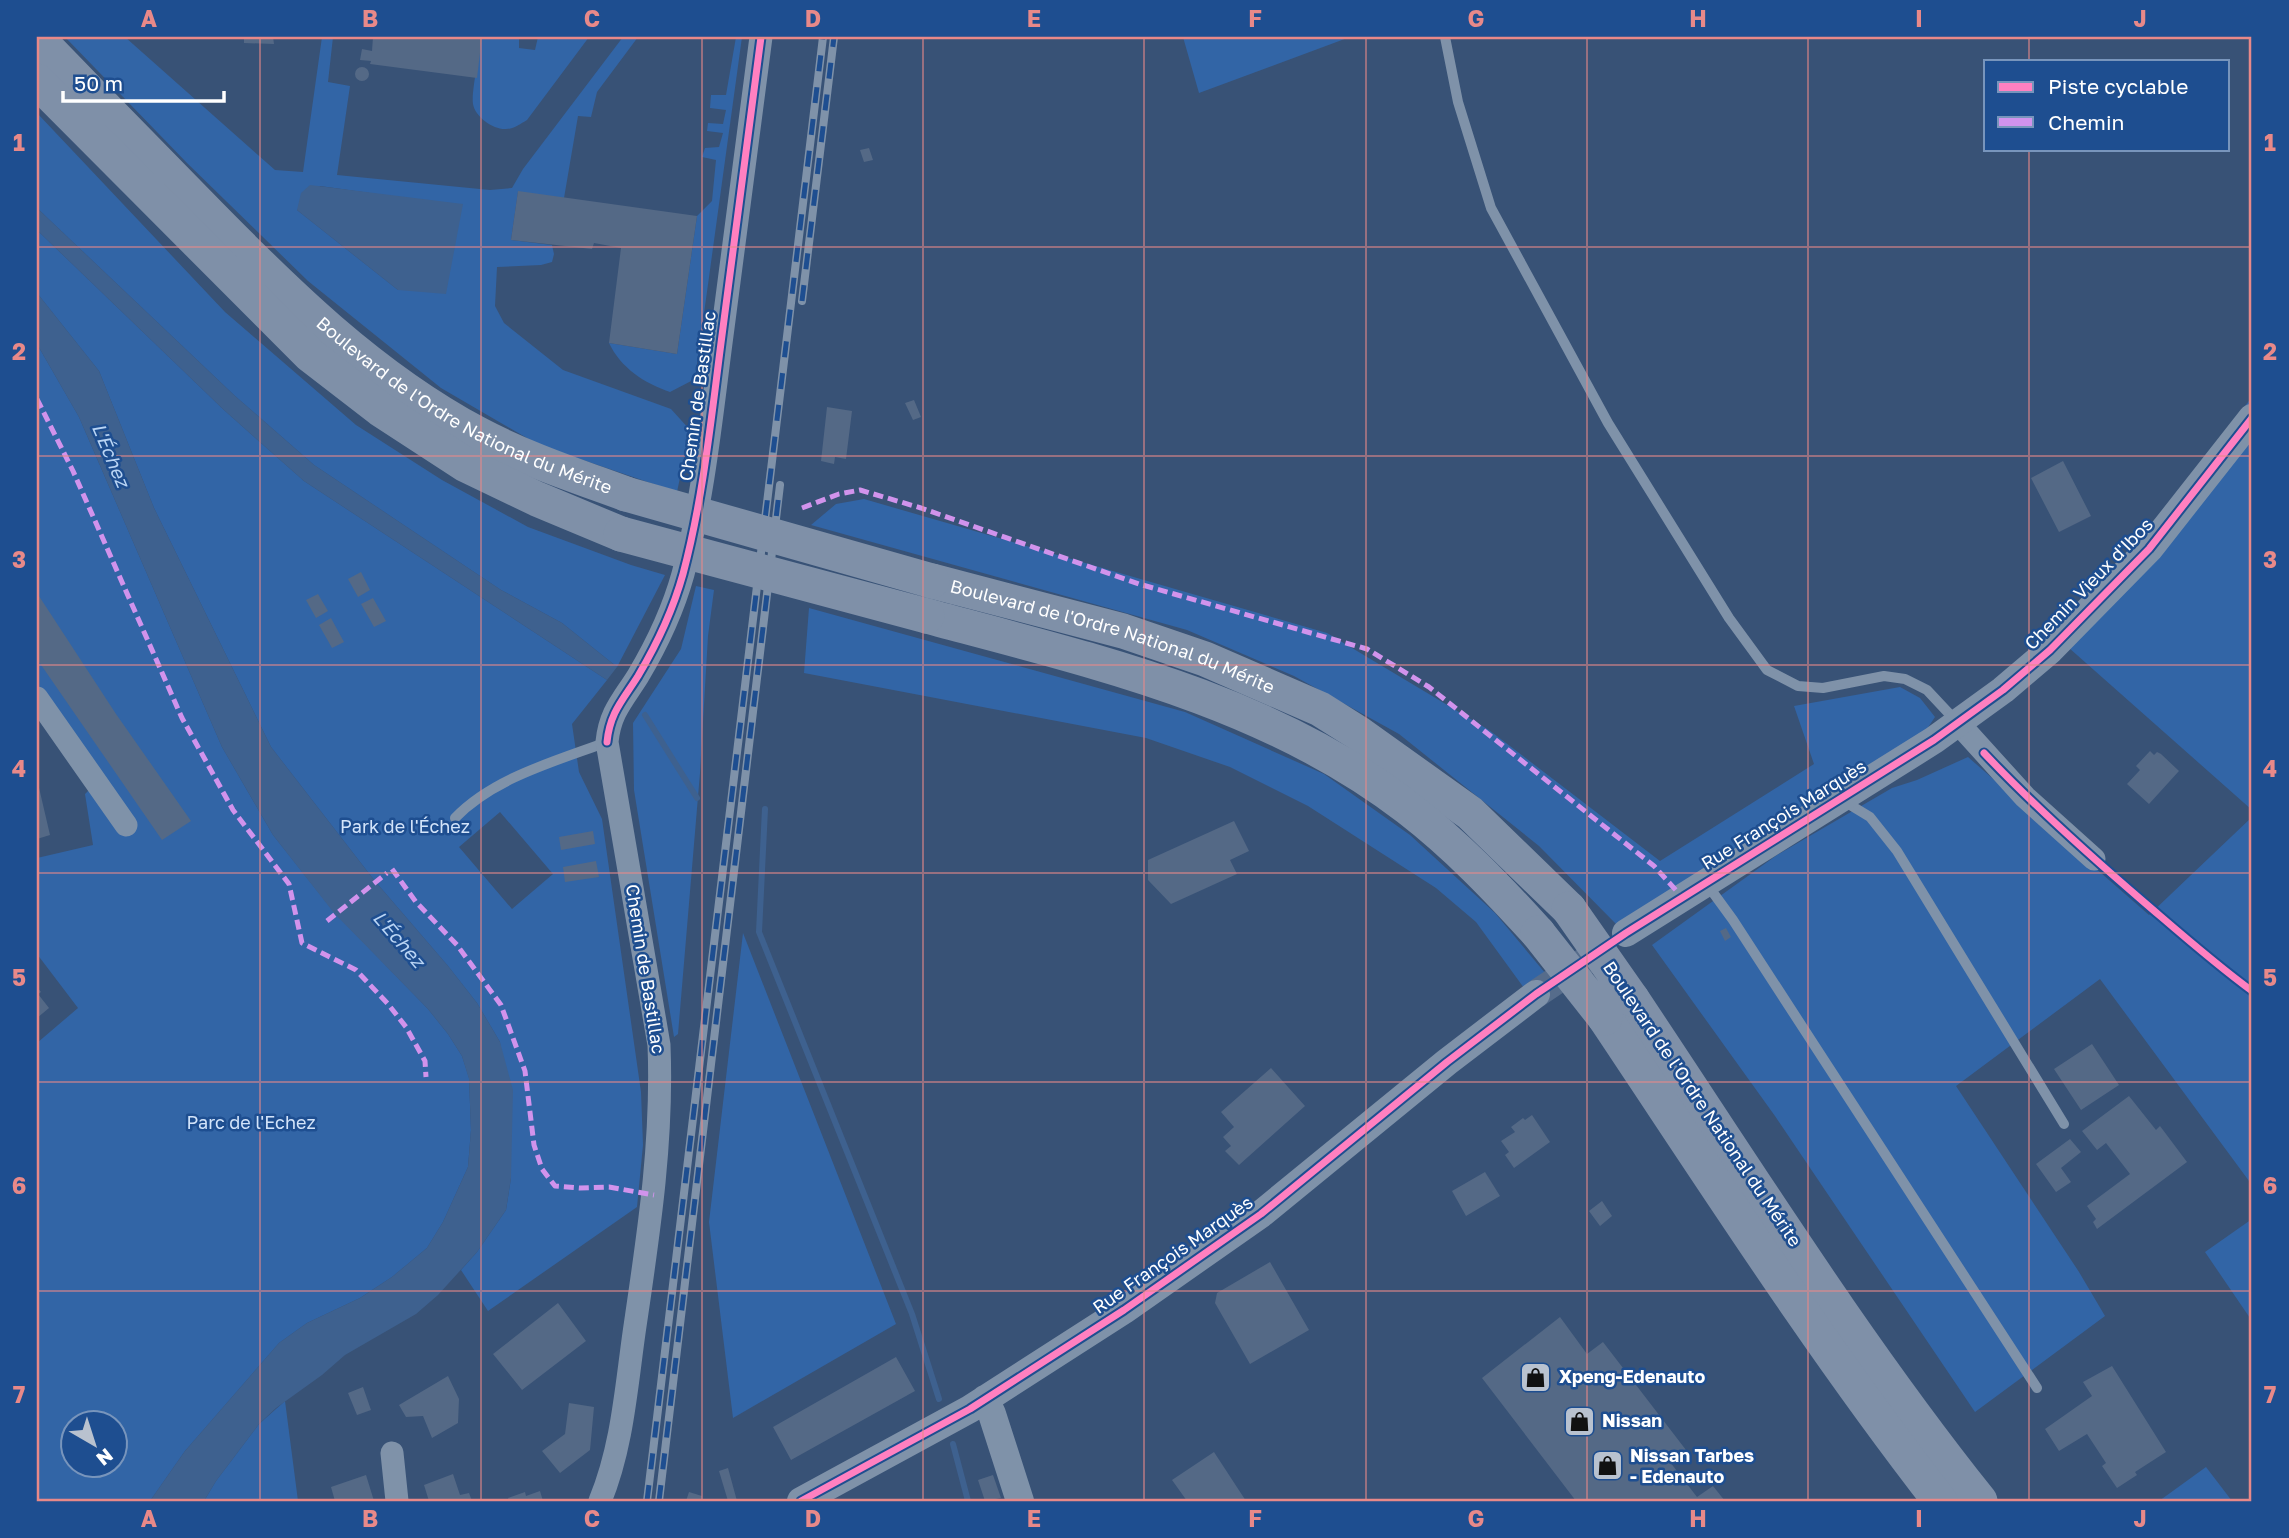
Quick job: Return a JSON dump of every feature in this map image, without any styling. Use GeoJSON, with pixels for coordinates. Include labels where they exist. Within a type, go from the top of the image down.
{"type":"FeatureCollection","features":[{"type":"Feature","properties":{"kind":"main road","name":"Boulevard de l'Ordre National du Mérite"},"geometry":{"type":"LineString","coordinates":[[37,38],[276,283],[332,333],[404,387],[478,435],[550,466],[626,494],[932,581],[1135,635],[1205,659],[1320,709],[1470,813],[1569,909],[1619,1009],[1810,1324],[1940,1501]]}},
{"type":"Feature","properties":{"kind":"main road","name":"Boulevard de l'Ordre National du Mérite"},"geometry":{"type":"LineString","coordinates":[[37,81],[310,355],[380,409],[466,465],[537,499],[621,534],[1106,664],[1213,700],[1282,730],[1350,768],[1408,807],[1480,869],[1538,933],[1619,1009],[1835,1303],[1926,1434],[1980,1501]]}},
{"type":"Feature","properties":{"kind":"street","name":"Chemin de Bastillac"},"geometry":{"type":"LineString","coordinates":[[600,1501],[617,1450],[654,1195],[661,1092],[659,1045],[607,742],[608,724],[615,708],[665,628],[683,575],[697,510],[713,409],[761,37]]}},
{"type":"Feature","properties":{"kind":"street","name":"Chemin Vieux d'Ibos"},"geometry":{"type":"LineString","coordinates":[[1958,723],[2003,690],[2050,650],[2149,549],[2252,418]]}},
{"type":"Feature","properties":{"kind":"street"},"geometry":{"type":"LineString","coordinates":[[37,698],[127,825]]}},
{"type":"Feature","properties":{"kind":"street","name":"Rue François Marquès"},"geometry":{"type":"LineString","coordinates":[[1626,933],[1958,723]]}},
{"type":"Feature","properties":{"kind":"street"},"geometry":{"type":"LineString","coordinates":[[1958,723],[2025,797],[2094,859]]}},
{"type":"Feature","properties":{"kind":"street","name":"Rue François Marquès"},"geometry":{"type":"LineString","coordinates":[[801,1501],[985,1399],[1124,1310],[1261,1213],[1447,1062],[1536,995]]}},
{"type":"Feature","properties":{"kind":"street"},"geometry":{"type":"LineString","coordinates":[[985,1399],[1020,1501]]}},
{"type":"Feature","properties":{"kind":"street"},"geometry":{"type":"LineString","coordinates":[[1900,1449],[1922,1501]]}},
{"type":"Feature","properties":{"kind":"street"},"geometry":{"type":"LineString","coordinates":[[392,1453],[397,1501]]}},
{"type":"Feature","properties":{"kind":"lane"},"geometry":{"type":"LineString","coordinates":[[1445,37],[1458,102],[1492,208],[1608,423],[1729,618],[1767,670],[1798,686],[1823,688],[1884,676],[1905,679],[1927,690],[1958,723]]}},
{"type":"Feature","properties":{"kind":"lane"},"geometry":{"type":"LineString","coordinates":[[455,818],[471,801],[491,788],[607,742]]}},
{"type":"Feature","properties":{"kind":"lane"},"geometry":{"type":"LineString","coordinates":[[1840,799],[1870,817],[1897,851],[2064,1124]]}},
{"type":"Feature","properties":{"kind":"lane"},"geometry":{"type":"LineString","coordinates":[[1706,883],[1734,920],[2038,1388]]}},
{"type":"Feature","properties":{"kind":"green space"},"geometry":{"type":"Polygon","coordinates":[[[65,37],[125,37],[275,170],[303,172],[322,37],[333,37],[328,82],[350,86],[337,175],[490,190],[512,188],[523,169],[623,37],[638,37],[597,92],[591,117],[578,116],[564,198],[518,192],[511,240],[552,245],[554,254],[552,262],[541,265],[497,267],[495,306],[504,323],[563,370],[671,409],[690,430],[677,492],[539,445],[441,388],[308,281],[187,163],[65,37]],[[320,186],[297,210],[398,290],[384,195],[320,186]]]}},
{"type":"Feature","properties":{"kind":"green space"},"geometry":{"type":"Polygon","coordinates":[[[482,37],[519,37],[519,48],[535,50],[538,37],[589,37],[527,120],[514,127],[501,129],[486,122],[474,109],[474,81],[482,37]]]}},
{"type":"Feature","properties":{"kind":"green space"},"geometry":{"type":"Polygon","coordinates":[[[736,37],[742,37],[695,379],[670,392],[634,374],[620,360],[609,343],[677,354],[697,216],[712,201],[716,160],[702,157],[705,148],[719,147],[723,133],[707,131],[708,123],[723,124],[726,110],[710,108],[711,95],[726,95],[736,37]]]}},
{"type":"Feature","properties":{"kind":"green space"},"geometry":{"type":"Polygon","coordinates":[[[1183,37],[1350,37],[1199,93],[1183,37]]]}},
{"type":"Feature","properties":{"kind":"green space"},"geometry":{"type":"Polygon","coordinates":[[[37,113],[225,312],[356,425],[442,480],[528,527],[665,575],[617,667],[562,623],[501,590],[314,465],[235,396],[37,208],[37,113]]]}},
{"type":"Feature","properties":{"kind":"green space","name":"Park de l'Échez"},"geometry":{"type":"Polygon","coordinates":[[[37,230],[224,410],[304,481],[607,680],[572,724],[579,772],[602,819],[641,1092],[643,1145],[637,1207],[488,1311],[461,1270],[506,1210],[511,1178],[500,1042],[477,1003],[374,880],[271,747],[154,508],[99,371],[37,293],[37,230]],[[500,812],[459,847],[512,909],[553,874],[500,812]]]}},
{"type":"Feature","properties":{"kind":"green space","name":"Parc de l'Echez"},"geometry":{"type":"Polygon","coordinates":[[[37,344],[79,417],[222,747],[273,835],[334,912],[428,1009],[462,1056],[469,1078],[471,1130],[468,1167],[443,1222],[427,1248],[392,1277],[360,1298],[307,1323],[279,1343],[185,1451],[150,1501],[37,1501],[37,1043],[78,1008],[37,954],[37,858],[93,845],[85,794],[91,788],[37,709],[37,344]]]}},
{"type":"Feature","properties":{"kind":"green space"},"geometry":{"type":"Polygon","coordinates":[[[2252,397],[2252,810],[2051,632],[2144,536],[2252,397]]]}},
{"type":"Feature","properties":{"kind":"green space"},"geometry":{"type":"Polygon","coordinates":[[[864,499],[1327,633],[1489,730],[1660,861],[1814,764],[1794,706],[1900,687],[1920,698],[1935,717],[1925,732],[1617,925],[1539,846],[1399,734],[1294,676],[1187,630],[811,525],[836,504],[864,499]]]}},
{"type":"Feature","properties":{"kind":"green space"},"geometry":{"type":"Polygon","coordinates":[[[696,586],[714,590],[708,636],[700,773],[678,1034],[674,1037],[634,790],[633,723],[681,649],[696,586]]]}},
{"type":"Feature","properties":{"kind":"green space"},"geometry":{"type":"Polygon","coordinates":[[[809,608],[1185,712],[1324,774],[1410,835],[1495,913],[1546,974],[1524,988],[1476,922],[1436,888],[1308,806],[1230,767],[1146,738],[804,673],[809,608]]]}},
{"type":"Feature","properties":{"kind":"green space"},"geometry":{"type":"Polygon","coordinates":[[[1968,757],[2149,915],[2252,817],[2252,1185],[2100,979],[1956,1086],[2079,1272],[2105,1316],[1975,1412],[1775,1116],[1652,945],[1777,855],[1892,788],[1968,757]]]}},
{"type":"Feature","properties":{"kind":"green space"},"geometry":{"type":"Polygon","coordinates":[[[743,933],[896,1324],[733,1418],[709,1222],[743,933]]]}},
{"type":"Feature","properties":{"kind":"green space"},"geometry":{"type":"Polygon","coordinates":[[[2252,1219],[2252,1321],[2205,1252],[2252,1219]]]}},
{"type":"Feature","properties":{"kind":"green space"},"geometry":{"type":"Polygon","coordinates":[[[285,1401],[298,1501],[204,1501],[259,1424],[285,1401]]]}},
{"type":"Feature","properties":{"kind":"green space"},"geometry":{"type":"Polygon","coordinates":[[[2206,1467],[2232,1501],[2159,1501],[2206,1467]]]}},
{"type":"Feature","properties":{"kind":"water"},"geometry":{"type":"Polygon","coordinates":[[[310,185],[463,204],[446,294],[398,290],[297,210],[301,193],[310,185]]]}},
{"type":"Feature","properties":{"kind":"water"},"geometry":{"type":"Polygon","coordinates":[[[37,208],[235,396],[314,465],[501,590],[562,623],[617,667],[607,680],[304,481],[224,410],[37,230],[37,208]]]}},
{"type":"Feature","properties":{"kind":"water","name":"L'Échez"},"geometry":{"type":"Polygon","coordinates":[[[37,293],[99,371],[154,508],[271,747],[374,880],[477,1003],[500,1042],[513,1090],[511,1178],[506,1210],[477,1252],[438,1295],[416,1314],[345,1355],[276,1408],[259,1424],[204,1501],[150,1501],[185,1451],[279,1343],[307,1323],[360,1298],[392,1277],[427,1248],[443,1222],[468,1167],[471,1130],[469,1079],[462,1056],[428,1009],[334,913],[273,835],[222,747],[79,417],[37,344],[37,293]]]}},
{"type":"Feature","properties":{"kind":"building"},"geometry":{"type":"Polygon","coordinates":[[[244,37],[273,37],[274,44],[244,43],[244,37]]]}},
{"type":"Feature","properties":{"kind":"building"},"geometry":{"type":"Polygon","coordinates":[[[373,37],[482,37],[477,78],[370,64],[371,61],[360,60],[362,49],[372,51],[373,37]]]}},
{"type":"Feature","properties":{"kind":"building"},"geometry":{"type":"Polygon","coordinates":[[[362,67],[367,69],[367,79],[362,81],[357,79],[355,74],[357,69],[362,67]]]}},
{"type":"Feature","properties":{"kind":"building"},"geometry":{"type":"Polygon","coordinates":[[[869,148],[873,160],[864,162],[860,150],[869,148]]]}},
{"type":"Feature","properties":{"kind":"building"},"geometry":{"type":"Polygon","coordinates":[[[518,191],[697,216],[677,354],[609,343],[621,248],[594,243],[592,249],[511,240],[518,191]]]}},
{"type":"Feature","properties":{"kind":"building"},"geometry":{"type":"Polygon","coordinates":[[[914,400],[921,417],[913,420],[905,403],[914,400]]]}},
{"type":"Feature","properties":{"kind":"building"},"geometry":{"type":"Polygon","coordinates":[[[827,407],[852,411],[846,459],[835,457],[834,464],[821,461],[827,407]]]}},
{"type":"Feature","properties":{"kind":"building"},"geometry":{"type":"Polygon","coordinates":[[[2063,461],[2091,516],[2059,532],[2031,478],[2063,461]]]}},
{"type":"Feature","properties":{"kind":"building"},"geometry":{"type":"Polygon","coordinates":[[[361,572],[370,590],[358,597],[348,579],[361,572]]]}},
{"type":"Feature","properties":{"kind":"building"},"geometry":{"type":"Polygon","coordinates":[[[37,593],[116,714],[191,821],[162,840],[37,659],[37,593]]]}},
{"type":"Feature","properties":{"kind":"building"},"geometry":{"type":"Polygon","coordinates":[[[318,594],[328,611],[316,618],[306,600],[318,594]]]}},
{"type":"Feature","properties":{"kind":"building"},"geometry":{"type":"Polygon","coordinates":[[[373,598],[386,621],[374,627],[361,604],[373,598]]]}},
{"type":"Feature","properties":{"kind":"building"},"geometry":{"type":"Polygon","coordinates":[[[331,618],[344,642],[332,648],[319,625],[331,618]]]}},
{"type":"Feature","properties":{"kind":"building"},"geometry":{"type":"Polygon","coordinates":[[[2150,751],[2154,755],[2157,752],[2161,754],[2179,771],[2149,804],[2127,784],[2140,770],[2136,766],[2150,751]]]}},
{"type":"Feature","properties":{"kind":"building"},"geometry":{"type":"Polygon","coordinates":[[[37,779],[50,835],[37,839],[37,779]]]}},
{"type":"Feature","properties":{"kind":"building"},"geometry":{"type":"Polygon","coordinates":[[[1234,821],[1249,851],[1230,860],[1237,874],[1171,904],[1148,880],[1148,860],[1234,821]]]}},
{"type":"Feature","properties":{"kind":"building"},"geometry":{"type":"Polygon","coordinates":[[[593,831],[595,844],[561,850],[559,837],[593,831]]]}},
{"type":"Feature","properties":{"kind":"building"},"geometry":{"type":"Polygon","coordinates":[[[596,861],[599,877],[565,882],[563,867],[596,861]]]}},
{"type":"Feature","properties":{"kind":"building"},"geometry":{"type":"Polygon","coordinates":[[[1726,928],[1731,937],[1725,941],[1720,931],[1726,928]]]}},
{"type":"Feature","properties":{"kind":"building"},"geometry":{"type":"Polygon","coordinates":[[[37,987],[41,992],[38,994],[49,1008],[37,1018],[37,987]]]}},
{"type":"Feature","properties":{"kind":"building"},"geometry":{"type":"Polygon","coordinates":[[[2092,1044],[2119,1085],[2081,1110],[2054,1069],[2092,1044]]]}},
{"type":"Feature","properties":{"kind":"building"},"geometry":{"type":"Polygon","coordinates":[[[1271,1068],[1305,1106],[1239,1165],[1225,1151],[1231,1146],[1223,1137],[1234,1127],[1221,1112],[1271,1068]]]}},
{"type":"Feature","properties":{"kind":"building"},"geometry":{"type":"Polygon","coordinates":[[[2129,1096],[2156,1130],[2160,1126],[2187,1162],[2097,1229],[2093,1222],[2096,1219],[2087,1206],[2130,1174],[2106,1143],[2097,1150],[2082,1131],[2129,1096]]]}},
{"type":"Feature","properties":{"kind":"building"},"geometry":{"type":"Polygon","coordinates":[[[1532,1115],[1550,1142],[1514,1168],[1505,1155],[1509,1152],[1501,1141],[1515,1132],[1511,1127],[1532,1115]]]}},
{"type":"Feature","properties":{"kind":"building"},"geometry":{"type":"Polygon","coordinates":[[[2070,1139],[2081,1152],[2061,1168],[2071,1182],[2056,1192],[2036,1164],[2070,1139]]]}},
{"type":"Feature","properties":{"kind":"building"},"geometry":{"type":"Polygon","coordinates":[[[1485,1172],[1500,1196],[1466,1216],[1452,1191],[1485,1172]]]}},
{"type":"Feature","properties":{"kind":"building"},"geometry":{"type":"Polygon","coordinates":[[[1602,1201],[1612,1216],[1600,1226],[1589,1211],[1602,1201]]]}},
{"type":"Feature","properties":{"kind":"building"},"geometry":{"type":"Polygon","coordinates":[[[1270,1262],[1309,1330],[1250,1364],[1215,1303],[1217,1293],[1270,1262]]]}},
{"type":"Feature","properties":{"kind":"building"},"geometry":{"type":"Polygon","coordinates":[[[558,1303],[586,1341],[522,1390],[493,1354],[558,1303]]]}},
{"type":"Feature","properties":{"kind":"building"},"geometry":{"type":"Polygon","coordinates":[[[1560,1317],[1587,1354],[1603,1342],[1686,1450],[1670,1462],[1697,1497],[1713,1486],[1725,1501],[1576,1501],[1482,1378],[1560,1317]]]}},
{"type":"Feature","properties":{"kind":"building"},"geometry":{"type":"Polygon","coordinates":[[[896,1357],[915,1391],[791,1460],[773,1427],[896,1357]]]}},
{"type":"Feature","properties":{"kind":"building"},"geometry":{"type":"Polygon","coordinates":[[[2112,1366],[2166,1452],[2135,1472],[2137,1475],[2117,1488],[2102,1466],[2106,1463],[2087,1434],[2059,1451],[2045,1429],[2092,1396],[2083,1382],[2112,1366]]]}},
{"type":"Feature","properties":{"kind":"building"},"geometry":{"type":"Polygon","coordinates":[[[448,1376],[459,1399],[458,1423],[432,1438],[423,1416],[406,1417],[399,1405],[448,1376]]]}},
{"type":"Feature","properties":{"kind":"building"},"geometry":{"type":"Polygon","coordinates":[[[363,1387],[371,1410],[357,1415],[348,1393],[363,1387]]]}},
{"type":"Feature","properties":{"kind":"building"},"geometry":{"type":"Polygon","coordinates":[[[569,1403],[594,1407],[590,1450],[560,1473],[542,1451],[565,1434],[569,1403]]]}},
{"type":"Feature","properties":{"kind":"building"},"geometry":{"type":"Polygon","coordinates":[[[1214,1452],[1246,1501],[1187,1501],[1172,1480],[1214,1452]]]}},
{"type":"Feature","properties":{"kind":"building"},"geometry":{"type":"Polygon","coordinates":[[[728,1468],[737,1501],[728,1501],[719,1471],[728,1468]]]}},
{"type":"Feature","properties":{"kind":"building"},"geometry":{"type":"Polygon","coordinates":[[[453,1474],[460,1495],[469,1493],[472,1501],[429,1501],[424,1485],[453,1474]]]}},
{"type":"Feature","properties":{"kind":"building"},"geometry":{"type":"Polygon","coordinates":[[[366,1475],[374,1501],[335,1501],[331,1487],[366,1475]]]}},
{"type":"Feature","properties":{"kind":"building"},"geometry":{"type":"Polygon","coordinates":[[[993,1475],[1001,1498],[985,1501],[978,1480],[993,1475]]]}},
{"type":"Feature","properties":{"kind":"building"},"geometry":{"type":"Polygon","coordinates":[[[540,1491],[543,1501],[509,1501],[508,1498],[525,1492],[526,1496],[540,1491]]]}},
{"type":"Feature","properties":{"kind":"building"},"geometry":{"type":"Polygon","coordinates":[[[689,1492],[702,1496],[701,1501],[686,1501],[689,1492]]]}},
{"type":"Feature","properties":{"kind":"waterway"},"geometry":{"type":"LineString","coordinates":[[645,715],[697,798]]}},
{"type":"Feature","properties":{"kind":"waterway"},"geometry":{"type":"LineString","coordinates":[[765,809],[759,932],[912,1314],[939,1399]]}},
{"type":"Feature","properties":{"kind":"waterway"},"geometry":{"type":"LineString","coordinates":[[953,1444],[968,1501]]}},
{"type":"Feature","properties":{"kind":"tunnel"},"geometry":{"type":"LineString","coordinates":[[1536,994],[1587,960]]}},
{"type":"Feature","properties":{"kind":"railway"},"geometry":{"type":"LineString","coordinates":[[647,1501],[823,37]]}},
{"type":"Feature","properties":{"kind":"railway"},"geometry":{"type":"LineString","coordinates":[[802,301],[834,37]]}},
{"type":"Feature","properties":{"kind":"railway"},"geometry":{"type":"LineString","coordinates":[[659,1501],[780,485]]}},
{"type":"Feature","properties":{"kind":"marked path"},"geometry":{"type":"LineString","coordinates":[[37,399],[73,471],[182,718],[233,810],[289,884],[302,943],[356,970],[388,1004],[406,1027],[425,1061],[426,1077]]}},
{"type":"Feature","properties":{"kind":"marked path"},"geometry":{"type":"LineString","coordinates":[[802,508],[839,494],[860,490],[921,508],[1139,584],[1367,649],[1429,687],[1654,866],[1683,898]]}},
{"type":"Feature","properties":{"kind":"marked path"},"geometry":{"type":"LineString","coordinates":[[392,869],[416,902],[457,945],[501,1005],[525,1071],[534,1145],[542,1169],[555,1186],[609,1187],[654,1195]]}},
{"type":"Feature","properties":{"kind":"marked path"},"geometry":{"type":"LineString","coordinates":[[327,921],[387,873]]}},
{"type":"Feature","properties":{"kind":"cycle path"},"geometry":{"type":"LineString","coordinates":[[607,742],[614,714],[645,664],[669,614],[690,546],[710,430],[761,37]]}},
{"type":"Feature","properties":{"kind":"cycle path"},"geometry":{"type":"LineString","coordinates":[[801,1501],[970,1409],[1124,1310],[1261,1214],[1447,1062],[1536,994],[1626,933],[1934,740],[2003,690],[2050,650],[2149,549],[2252,418]]}},
{"type":"Feature","properties":{"kind":"cycle path"},"geometry":{"type":"LineString","coordinates":[[1984,753],[2103,867],[2252,991]]}},
{"type":"Feature","properties":{"kind":"place","name":"Xpeng-Edenauto"},"geometry":{"type":"Point","coordinates":[1536,1377]}},
{"type":"Feature","properties":{"kind":"place","name":"Nissan"},"geometry":{"type":"Point","coordinates":[1579,1421]}},
{"type":"Feature","properties":{"kind":"place","name":"Nissan Tarbes - Edenauto"},"geometry":{"type":"Point","coordinates":[1607,1466]}}]}
